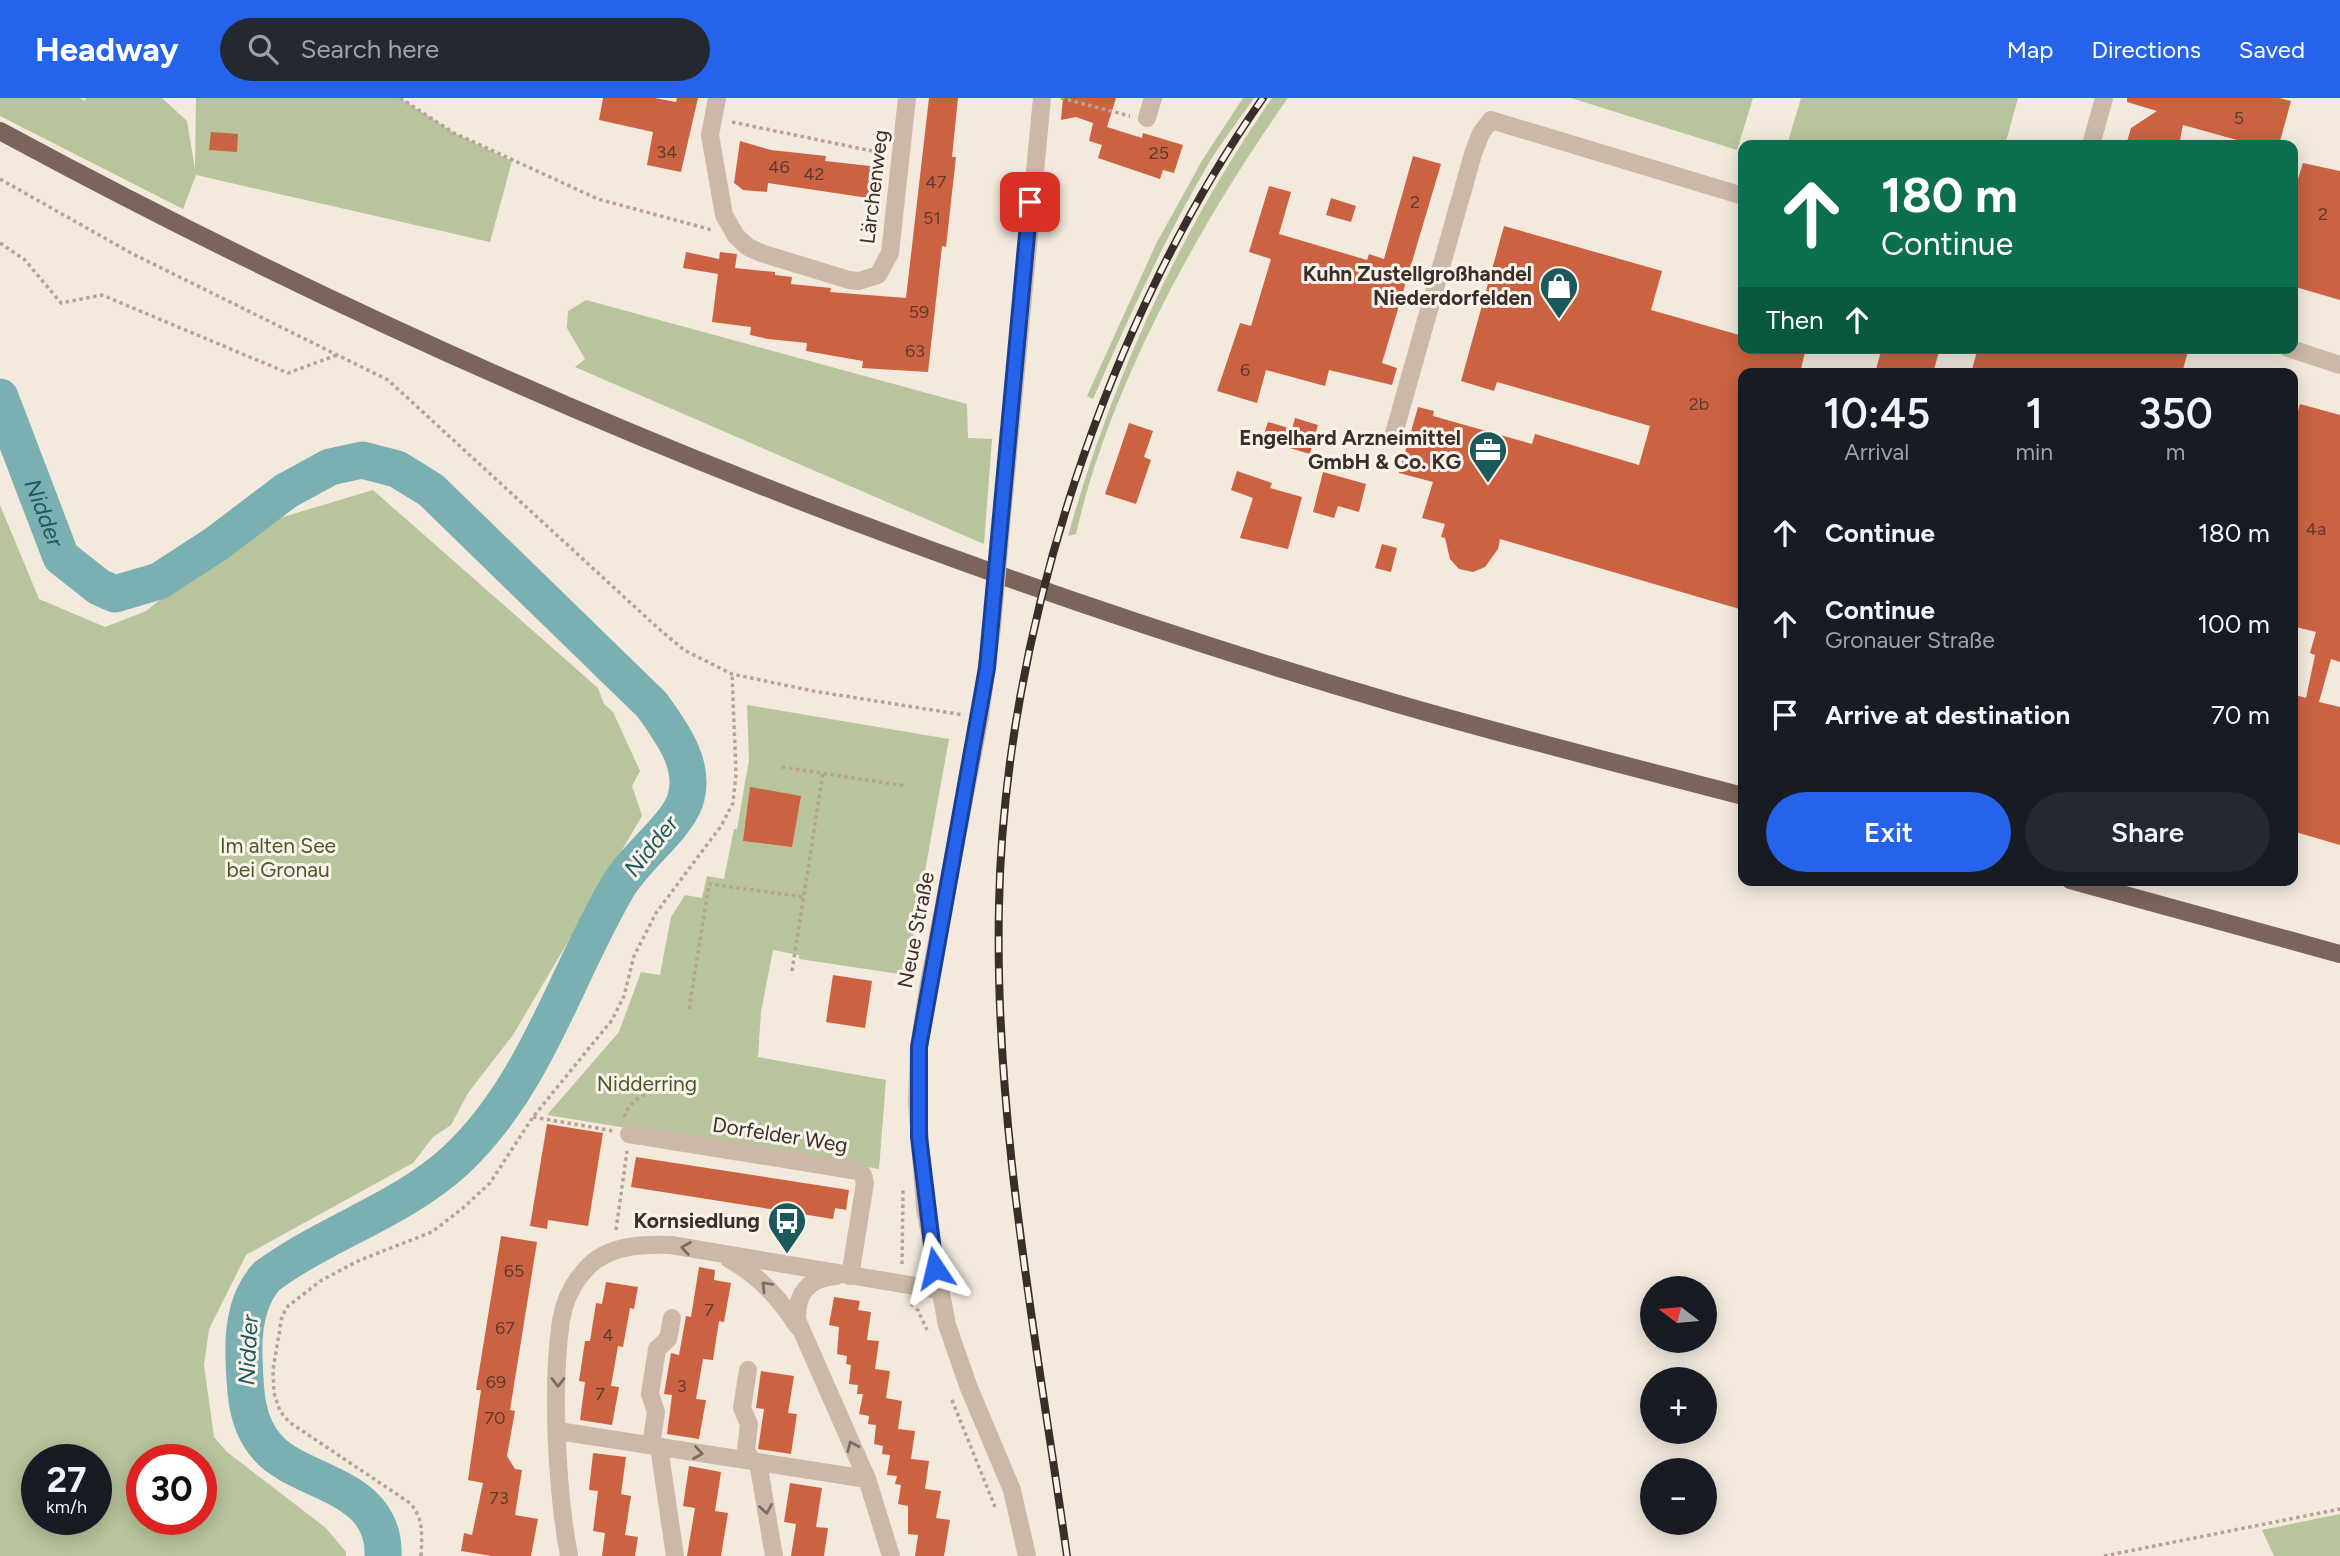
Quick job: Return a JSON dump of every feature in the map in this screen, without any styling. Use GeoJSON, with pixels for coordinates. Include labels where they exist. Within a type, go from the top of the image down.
{"type":"FeatureCollection","features":[{"type":"Feature","properties":{"kind":"main road"},"geometry":{"type":"LineString","coordinates":[[0,131],[150,210],[395,328],[594,416],[863,524],[1070,598],[1398,704],[1738,795]]}},
{"type":"Feature","properties":{"kind":"main road"},"geometry":{"type":"LineString","coordinates":[[2092,886],[2340,954]]}},
{"type":"Feature","properties":{"kind":"street"},"geometry":{"type":"LineString","coordinates":[[717,98],[710,135],[721,204],[728,225],[736,236]]}},
{"type":"Feature","properties":{"kind":"street","name":"Lärchenweg"},"geometry":{"type":"LineString","coordinates":[[736,236],[748,247],[849,280],[872,278],[883,270],[890,253],[907,98]]}},
{"type":"Feature","properties":{"kind":"street","name":"Neue Straße"},"geometry":{"type":"LineString","coordinates":[[1027,1556],[1012,1490],[969,1388],[939,1290],[922,1175],[918,1102],[919,1047],[972,716],[992,627],[1042,98]]}},
{"type":"Feature","properties":{"kind":"street"},"geometry":{"type":"LineString","coordinates":[[1147,118],[1153,98]]}},
{"type":"Feature","properties":{"kind":"street"},"geometry":{"type":"LineString","coordinates":[[2092,140],[2104,98]]}},
{"type":"Feature","properties":{"kind":"street"},"geometry":{"type":"LineString","coordinates":[[1393,437],[1473,154],[1481,132],[1491,120],[1738,194]]}},
{"type":"Feature","properties":{"kind":"street"},"geometry":{"type":"LineString","coordinates":[[2298,351],[2340,365]]}},
{"type":"Feature","properties":{"kind":"street","name":"Dorfelder Weg"},"geometry":{"type":"LineString","coordinates":[[629,1134],[858,1171],[865,1184],[850,1276]]}},
{"type":"Feature","properties":{"kind":"street"},"geometry":{"type":"LineString","coordinates":[[569,1556],[561,1496],[558,1431],[559,1343],[566,1300],[587,1267],[613,1251],[650,1245],[718,1253],[939,1290]]}},
{"type":"Feature","properties":{"kind":"street"},"geometry":{"type":"LineString","coordinates":[[718,1253],[755,1275],[786,1308],[802,1333],[867,1479],[891,1556]]}},
{"type":"Feature","properties":{"kind":"street"},"geometry":{"type":"LineString","coordinates":[[802,1333],[797,1307],[806,1286],[816,1280],[850,1276]]}},
{"type":"Feature","properties":{"kind":"street"},"geometry":{"type":"LineString","coordinates":[[671,1318],[668,1339],[657,1349],[651,1398],[656,1412],[655,1446],[676,1556]]}},
{"type":"Feature","properties":{"kind":"street"},"geometry":{"type":"LineString","coordinates":[[748,1370],[742,1408],[749,1424],[746,1450],[755,1462],[774,1556]]}},
{"type":"Feature","properties":{"kind":"street"},"geometry":{"type":"LineString","coordinates":[[558,1431],[867,1479]]}},
{"type":"Feature","properties":{"kind":"path"},"geometry":{"type":"LineString","coordinates":[[400,98],[454,133],[598,199],[736,236]]}},
{"type":"Feature","properties":{"kind":"path"},"geometry":{"type":"LineString","coordinates":[[1061,98],[1112,113],[1147,118]]}},
{"type":"Feature","properties":{"kind":"path"},"geometry":{"type":"LineString","coordinates":[[712,118],[901,157]]}},
{"type":"Feature","properties":{"kind":"path"},"geometry":{"type":"LineString","coordinates":[[0,179],[131,253],[388,380],[684,650],[732,674],[813,691],[972,716]]}},
{"type":"Feature","properties":{"kind":"path"},"geometry":{"type":"LineString","coordinates":[[0,243],[26,260],[61,303],[103,295],[288,373],[337,355]]}},
{"type":"Feature","properties":{"kind":"path"},"geometry":{"type":"LineString","coordinates":[[421,1556],[421,1524],[418,1513],[410,1503],[297,1428],[280,1411],[274,1393],[273,1370],[282,1316],[295,1298],[322,1280],[360,1260],[432,1232],[463,1208],[490,1183],[533,1116],[612,1020],[624,996],[634,956],[656,913],[729,813],[736,775],[732,674]]}},
{"type":"Feature","properties":{"kind":"path"},"geometry":{"type":"LineString","coordinates":[[782,767],[906,786]]}},
{"type":"Feature","properties":{"kind":"path"},"geometry":{"type":"LineString","coordinates":[[792,971],[823,773]]}},
{"type":"Feature","properties":{"kind":"path"},"geometry":{"type":"LineString","coordinates":[[689,1009],[709,884],[804,897]]}},
{"type":"Feature","properties":{"kind":"path"},"geometry":{"type":"LineString","coordinates":[[613,1251],[629,1134],[623,1123],[630,1105],[645,1094],[684,1078]]}},
{"type":"Feature","properties":{"kind":"path"},"geometry":{"type":"LineString","coordinates":[[533,1116],[629,1134]]}},
{"type":"Feature","properties":{"kind":"path"},"geometry":{"type":"LineString","coordinates":[[2104,1556],[2340,1509]]}},
{"type":"Feature","properties":{"kind":"green space"},"geometry":{"type":"Polygon","coordinates":[[[0,98],[80,98],[85,101],[86,98],[162,98],[187,121],[195,169],[196,98],[400,98],[454,133],[512,161],[490,242],[196,175],[183,209],[0,116],[0,98]]]}},
{"type":"Feature","properties":{"kind":"green space"},"geometry":{"type":"Polygon","coordinates":[[[1243,98],[1254,98],[1217,150],[1190,196],[1146,282],[1093,399],[1087,396],[1156,244],[1203,159],[1243,98]]]}},
{"type":"Feature","properties":{"kind":"green space"},"geometry":{"type":"Polygon","coordinates":[[[1272,98],[1288,98],[1223,197],[1162,307],[1111,421],[1091,478],[1076,534],[1068,536],[1105,420],[1152,308],[1207,201],[1272,98]]]}},
{"type":"Feature","properties":{"kind":"green space"},"geometry":{"type":"Polygon","coordinates":[[[1571,98],[1753,98],[1737,150],[1571,98]]]}},
{"type":"Feature","properties":{"kind":"green space"},"geometry":{"type":"Polygon","coordinates":[[[1801,98],[2018,98],[2006,140],[1788,140],[1801,98]]]}},
{"type":"Feature","properties":{"kind":"green space"},"geometry":{"type":"Polygon","coordinates":[[[586,300],[967,404],[968,438],[992,439],[984,544],[575,367],[585,359],[567,328],[568,311],[586,300]]]}},
{"type":"Feature","properties":{"kind":"green space","name":"Im alten See bei Gronau"},"geometry":{"type":"Polygon","coordinates":[[[373,490],[598,688],[604,704],[613,712],[640,771],[632,786],[642,816],[513,1035],[468,1093],[451,1125],[433,1137],[413,1163],[246,1255],[209,1329],[204,1365],[214,1437],[227,1452],[326,1528],[346,1552],[346,1556],[0,1556],[0,505],[39,599],[105,627],[146,611],[253,526],[373,490]]]}},
{"type":"Feature","properties":{"kind":"green space","name":"Nidderring"},"geometry":{"type":"Polygon","coordinates":[[[747,705],[949,739],[906,975],[799,959],[799,955],[773,950],[761,1012],[758,1057],[886,1080],[879,1169],[547,1115],[619,1032],[641,972],[660,975],[671,917],[685,895],[702,898],[707,876],[724,879],[734,829],[737,829],[749,760],[747,705]]]}},
{"type":"Feature","properties":{"kind":"green space"},"geometry":{"type":"Polygon","coordinates":[[[2340,1514],[2340,1556],[2274,1556],[2262,1530],[2340,1514]]]}},
{"type":"Feature","properties":{"kind":"building"},"geometry":{"type":"Polygon","coordinates":[[[603,98],[655,98],[676,102],[677,98],[698,98],[681,172],[647,165],[653,132],[599,120],[603,98]]]}},
{"type":"Feature","properties":{"kind":"building"},"geometry":{"type":"Polygon","coordinates":[[[929,98],[958,98],[952,157],[956,157],[946,247],[942,246],[928,372],[862,368],[863,361],[806,351],[807,343],[768,339],[750,335],[751,327],[712,322],[718,274],[683,268],[686,252],[719,259],[720,252],[737,254],[735,268],[775,272],[775,275],[792,277],[791,284],[831,288],[830,292],[906,298],[929,98]]]}},
{"type":"Feature","properties":{"kind":"building"},"geometry":{"type":"Polygon","coordinates":[[[1063,98],[1116,98],[1107,127],[1142,138],[1143,133],[1183,145],[1174,173],[1163,170],[1160,179],[1098,158],[1102,145],[1089,141],[1093,123],[1076,117],[1061,120],[1063,98]]]}},
{"type":"Feature","properties":{"kind":"building"},"geometry":{"type":"Polygon","coordinates":[[[2127,98],[2279,98],[2291,101],[2280,140],[2237,140],[2183,125],[2180,140],[2127,140],[2131,128],[2157,111],[2127,102],[2127,98]]]}},
{"type":"Feature","properties":{"kind":"building"},"geometry":{"type":"Polygon","coordinates":[[[211,132],[238,134],[237,152],[209,150],[211,132]]]}},
{"type":"Feature","properties":{"kind":"building"},"geometry":{"type":"Polygon","coordinates":[[[740,141],[771,150],[826,156],[825,161],[879,167],[875,199],[768,183],[767,192],[743,190],[734,183],[740,141]]]}},
{"type":"Feature","properties":{"kind":"building"},"geometry":{"type":"Polygon","coordinates":[[[1413,156],[1441,164],[1382,363],[1397,368],[1392,385],[1329,370],[1325,386],[1266,370],[1257,403],[1217,391],[1240,323],[1251,326],[1271,259],[1249,252],[1269,186],[1291,192],[1279,234],[1367,260],[1369,254],[1384,259],[1413,156]]]}},
{"type":"Feature","properties":{"kind":"building"},"geometry":{"type":"Polygon","coordinates":[[[2303,163],[2340,171],[2340,300],[2298,288],[2298,179],[2303,163]]]}},
{"type":"Feature","properties":{"kind":"building"},"geometry":{"type":"Polygon","coordinates":[[[1331,198],[1356,206],[1351,222],[1326,215],[1331,198]]]}},
{"type":"Feature","properties":{"kind":"building"},"geometry":{"type":"Polygon","coordinates":[[[1504,226],[1662,271],[1651,310],[1738,335],[1738,354],[1805,354],[1801,368],[1738,368],[1738,609],[1500,539],[1498,549],[1485,567],[1473,572],[1459,569],[1450,559],[1445,538],[1441,537],[1445,524],[1422,518],[1433,482],[1399,473],[1418,407],[1434,411],[1433,416],[1532,444],[1535,434],[1639,465],[1650,426],[1497,382],[1494,391],[1461,381],[1504,226]]]}},
{"type":"Feature","properties":{"kind":"building"},"geometry":{"type":"Polygon","coordinates":[[[1880,354],[1938,354],[1934,368],[1876,368],[1880,354]]]}},
{"type":"Feature","properties":{"kind":"building"},"geometry":{"type":"Polygon","coordinates":[[[1976,354],[2187,354],[2183,368],[1972,368],[1976,354]]]}},
{"type":"Feature","properties":{"kind":"building"},"geometry":{"type":"Polygon","coordinates":[[[2300,404],[2340,415],[2340,662],[2331,659],[2319,702],[2340,707],[2340,845],[2298,833],[2298,696],[2306,698],[2315,655],[2310,653],[2316,632],[2298,628],[2300,404]]]}},
{"type":"Feature","properties":{"kind":"building"},"geometry":{"type":"Polygon","coordinates":[[[1295,418],[1318,425],[1310,454],[1262,440],[1268,422],[1292,429],[1295,418]]]}},
{"type":"Feature","properties":{"kind":"building"},"geometry":{"type":"Polygon","coordinates":[[[1129,423],[1153,431],[1144,457],[1151,460],[1136,504],[1105,494],[1129,423]]]}},
{"type":"Feature","properties":{"kind":"building"},"geometry":{"type":"Polygon","coordinates":[[[1237,471],[1272,483],[1270,488],[1302,497],[1288,549],[1240,538],[1253,498],[1231,490],[1237,471]]]}},
{"type":"Feature","properties":{"kind":"building"},"geometry":{"type":"Polygon","coordinates":[[[1323,472],[1366,484],[1359,512],[1338,506],[1334,518],[1313,512],[1323,472]]]}},
{"type":"Feature","properties":{"kind":"building"},"geometry":{"type":"Polygon","coordinates":[[[1382,544],[1397,548],[1391,572],[1375,568],[1382,544]]]}},
{"type":"Feature","properties":{"kind":"building"},"geometry":{"type":"Polygon","coordinates":[[[750,787],[801,796],[792,847],[743,841],[750,787]]]}},
{"type":"Feature","properties":{"kind":"building"},"geometry":{"type":"Polygon","coordinates":[[[833,975],[872,981],[865,1028],[826,1022],[833,975]]]}},
{"type":"Feature","properties":{"kind":"building"},"geometry":{"type":"Polygon","coordinates":[[[547,1124],[603,1133],[588,1226],[548,1220],[547,1229],[530,1226],[547,1124]]]}},
{"type":"Feature","properties":{"kind":"building"},"geometry":{"type":"Polygon","coordinates":[[[636,1157],[849,1190],[846,1210],[835,1208],[833,1219],[631,1187],[636,1157]]]}},
{"type":"Feature","properties":{"kind":"building"},"geometry":{"type":"Polygon","coordinates":[[[501,1236],[537,1242],[510,1410],[515,1411],[507,1456],[515,1469],[522,1470],[515,1515],[538,1519],[531,1556],[492,1556],[461,1551],[464,1533],[472,1535],[483,1483],[468,1480],[481,1390],[476,1390],[501,1236]]]}},
{"type":"Feature","properties":{"kind":"building"},"geometry":{"type":"Polygon","coordinates":[[[699,1267],[715,1270],[714,1280],[731,1283],[724,1322],[719,1321],[713,1360],[703,1359],[696,1399],[706,1400],[699,1439],[667,1434],[672,1395],[664,1394],[671,1353],[679,1355],[686,1316],[691,1317],[699,1267]]]}},
{"type":"Feature","properties":{"kind":"building"},"geometry":{"type":"Polygon","coordinates":[[[606,1282],[638,1287],[634,1309],[630,1308],[623,1347],[618,1346],[611,1386],[619,1387],[612,1425],[580,1420],[585,1382],[579,1381],[585,1341],[590,1341],[596,1303],[602,1304],[606,1282]]]}},
{"type":"Feature","properties":{"kind":"building"},"geometry":{"type":"Polygon","coordinates":[[[834,1297],[860,1301],[858,1310],[871,1312],[867,1340],[879,1341],[875,1369],[890,1371],[886,1398],[902,1401],[898,1429],[915,1431],[911,1459],[929,1461],[925,1489],[941,1491],[936,1518],[950,1520],[944,1556],[915,1556],[918,1535],[908,1534],[908,1506],[898,1504],[901,1485],[895,1484],[897,1476],[887,1475],[890,1455],[882,1454],[883,1446],[874,1444],[876,1425],[868,1424],[869,1416],[859,1414],[863,1394],[857,1394],[858,1385],[849,1384],[851,1365],[846,1364],[847,1356],[837,1354],[839,1327],[829,1325],[834,1297]]]}},
{"type":"Feature","properties":{"kind":"building"},"geometry":{"type":"Polygon","coordinates":[[[761,1371],[794,1376],[788,1413],[797,1414],[791,1454],[758,1449],[764,1409],[756,1408],[761,1371]]]}},
{"type":"Feature","properties":{"kind":"building"},"geometry":{"type":"Polygon","coordinates":[[[593,1453],[626,1457],[621,1494],[631,1496],[625,1535],[638,1537],[635,1556],[602,1556],[605,1533],[593,1531],[598,1491],[589,1490],[593,1453]]]}},
{"type":"Feature","properties":{"kind":"building"},"geometry":{"type":"Polygon","coordinates":[[[689,1466],[721,1472],[715,1511],[728,1513],[721,1556],[687,1556],[695,1508],[683,1506],[689,1466]]]}},
{"type":"Feature","properties":{"kind":"building"},"geometry":{"type":"Polygon","coordinates":[[[790,1483],[822,1488],[816,1527],[828,1528],[824,1556],[791,1556],[796,1524],[784,1522],[790,1483]]]}},
{"type":"Feature","properties":{"kind":"waterway","name":"Nidder"},"geometry":{"type":"LineString","coordinates":[[0,397],[61,557],[99,587],[115,594],[159,581],[216,544],[286,491],[330,467],[362,460],[397,469],[431,490],[652,705],[674,738],[685,762],[688,788],[680,812],[617,888],[528,1065],[483,1131],[435,1178],[388,1207],[314,1246],[267,1276],[251,1303],[244,1334],[244,1368],[248,1405],[260,1438],[282,1460],[339,1488],[371,1514],[380,1532],[383,1556]]}},
{"type":"Feature","properties":{"kind":"railway"},"geometry":{"type":"LineString","coordinates":[[1067,1556],[1020,1232],[1003,1068],[999,905],[1005,802],[1020,696],[1044,589],[1074,483],[1112,379],[1157,280],[1207,185],[1263,98]]}},
{"type":"Feature","properties":{"kind":"place","name":"Kuhn Zustellgroßhandel Niederdorfelden"},"geometry":{"type":"Point","coordinates":[1559,320]}},
{"type":"Feature","properties":{"kind":"place","name":"Engelhard Arzneimittel GmbH & Co. KG"},"geometry":{"type":"Point","coordinates":[1488,484]}},
{"type":"Feature","properties":{"kind":"place","name":"Kornsiedlung"},"geometry":{"type":"Point","coordinates":[787,1255]}},
{"type":"Feature","properties":{"kind":"route"},"geometry":{"type":"LineString","coordinates":[[935,1268],[925,1208],[919,1137],[919,1047],[987,668],[1030,202]]}}]}
